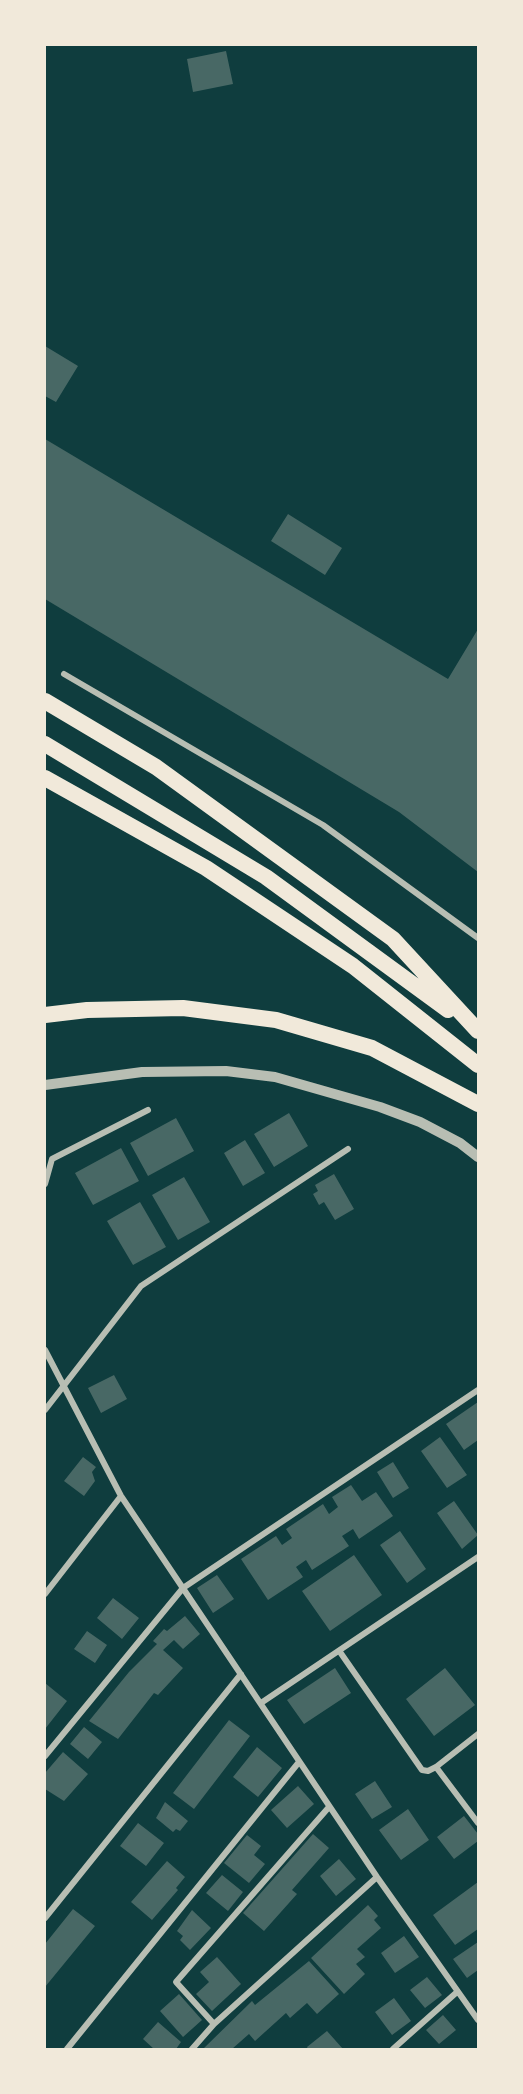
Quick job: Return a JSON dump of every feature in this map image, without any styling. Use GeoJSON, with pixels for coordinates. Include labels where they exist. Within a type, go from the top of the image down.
{"type":"FeatureCollection","features":[{"type":"Feature","properties":{"kind":"highway"},"geometry":{"type":"LineString","coordinates":[[45,701],[156,767],[393,939],[478,1031]]}},
{"type":"Feature","properties":{"kind":"highway"},"geometry":{"type":"LineString","coordinates":[[45,744],[266,877],[478,1031]]}},
{"type":"Feature","properties":{"kind":"highway"},"geometry":{"type":"LineString","coordinates":[[45,778],[206,868],[353,966],[478,1065]]}},
{"type":"Feature","properties":{"kind":"highway"},"geometry":{"type":"LineString","coordinates":[[45,1015],[87,1010],[183,1008],[276,1020],[372,1048],[478,1104]]}},
{"type":"Feature","properties":{"kind":"street"},"geometry":{"type":"LineString","coordinates":[[64,674],[324,825],[478,938]]}},
{"type":"Feature","properties":{"kind":"street"},"geometry":{"type":"LineString","coordinates":[[45,1085],[142,1072],[226,1071],[275,1077],[380,1107],[420,1122],[460,1143],[478,1157]]}},
{"type":"Feature","properties":{"kind":"street"},"geometry":{"type":"LineString","coordinates":[[45,1184],[52,1159],[148,1110]]}},
{"type":"Feature","properties":{"kind":"street"},"geometry":{"type":"LineString","coordinates":[[45,1410],[141,1286],[348,1149]]}},
{"type":"Feature","properties":{"kind":"street"},"geometry":{"type":"LineString","coordinates":[[45,1350],[122,1496],[329,1807],[478,2020]]}},
{"type":"Feature","properties":{"kind":"street"},"geometry":{"type":"LineString","coordinates":[[45,1756],[183,1588],[478,1390]]}},
{"type":"Feature","properties":{"kind":"street"},"geometry":{"type":"LineString","coordinates":[[45,1594],[122,1496]]}},
{"type":"Feature","properties":{"kind":"street"},"geometry":{"type":"LineString","coordinates":[[261,1703],[478,1557]]}},
{"type":"Feature","properties":{"kind":"street"},"geometry":{"type":"LineString","coordinates":[[340,1652],[416,1763],[428,1771],[478,1734]]}},
{"type":"Feature","properties":{"kind":"street"},"geometry":{"type":"LineString","coordinates":[[45,1918],[241,1674]]}},
{"type":"Feature","properties":{"kind":"street"},"geometry":{"type":"LineString","coordinates":[[66,2049],[300,1762]]}},
{"type":"Feature","properties":{"kind":"street"},"geometry":{"type":"LineString","coordinates":[[436,1767],[478,1823]]}},
{"type":"Feature","properties":{"kind":"street"},"geometry":{"type":"LineString","coordinates":[[214,2024],[176,1982],[329,1807]]}},
{"type":"Feature","properties":{"kind":"street"},"geometry":{"type":"LineString","coordinates":[[192,2049],[214,2024],[377,1877]]}},
{"type":"Feature","properties":{"kind":"street"},"geometry":{"type":"LineString","coordinates":[[393,2049],[457,1992]]}},
{"type":"Feature","properties":{"kind":"building"},"geometry":{"type":"Polygon","coordinates":[[[226,51],[233,84],[193,92],[187,59],[226,51]]]}},
{"type":"Feature","properties":{"kind":"building"},"geometry":{"type":"Polygon","coordinates":[[[45,346],[78,366],[56,402],[45,396],[45,346]]]}},
{"type":"Feature","properties":{"kind":"building"},"geometry":{"type":"Polygon","coordinates":[[[45,439],[448,679],[478,629],[478,872],[399,812],[45,599],[45,439]]]}},
{"type":"Feature","properties":{"kind":"building"},"geometry":{"type":"Polygon","coordinates":[[[288,514],[342,548],[325,575],[271,541],[288,514]]]}},
{"type":"Feature","properties":{"kind":"building"},"geometry":{"type":"Polygon","coordinates":[[[289,1113],[308,1146],[274,1167],[254,1134],[289,1113]]]}},
{"type":"Feature","properties":{"kind":"building"},"geometry":{"type":"Polygon","coordinates":[[[176,1118],[194,1151],[148,1176],[130,1143],[176,1118]]]}},
{"type":"Feature","properties":{"kind":"building"},"geometry":{"type":"Polygon","coordinates":[[[245,1140],[265,1173],[243,1186],[224,1153],[245,1140]]]}},
{"type":"Feature","properties":{"kind":"building"},"geometry":{"type":"Polygon","coordinates":[[[121,1148],[139,1181],[93,1205],[75,1173],[121,1148]]]}},
{"type":"Feature","properties":{"kind":"building"},"geometry":{"type":"Polygon","coordinates":[[[334,1174],[354,1209],[335,1220],[324,1202],[319,1205],[313,1194],[318,1191],[315,1185],[334,1174]]]}},
{"type":"Feature","properties":{"kind":"building"},"geometry":{"type":"Polygon","coordinates":[[[184,1177],[210,1222],[178,1240],[152,1195],[184,1177]]]}},
{"type":"Feature","properties":{"kind":"building"},"geometry":{"type":"Polygon","coordinates":[[[140,1202],[166,1247],[133,1265],[107,1221],[140,1202]]]}},
{"type":"Feature","properties":{"kind":"building"},"geometry":{"type":"Polygon","coordinates":[[[114,1375],[127,1399],[101,1413],[88,1388],[114,1375]]]}},
{"type":"Feature","properties":{"kind":"building"},"geometry":{"type":"Polygon","coordinates":[[[478,1402],[478,1440],[464,1450],[446,1424],[478,1402]]]}},
{"type":"Feature","properties":{"kind":"building"},"geometry":{"type":"Polygon","coordinates":[[[440,1437],[467,1475],[447,1488],[421,1451],[440,1437]]]}},
{"type":"Feature","properties":{"kind":"building"},"geometry":{"type":"Polygon","coordinates":[[[83,1457],[96,1467],[92,1472],[95,1481],[84,1496],[64,1481],[83,1457]]]}},
{"type":"Feature","properties":{"kind":"building"},"geometry":{"type":"Polygon","coordinates":[[[393,1462],[409,1488],[393,1498],[377,1472],[393,1462]]]}},
{"type":"Feature","properties":{"kind":"building"},"geometry":{"type":"Polygon","coordinates":[[[351,1485],[362,1501],[376,1492],[393,1516],[359,1539],[353,1529],[342,1536],[349,1546],[312,1570],[306,1560],[296,1567],[303,1577],[268,1600],[241,1559],[276,1536],[282,1545],[292,1538],[286,1529],[323,1504],[329,1514],[338,1507],[332,1497],[351,1485]]]}},
{"type":"Feature","properties":{"kind":"building"},"geometry":{"type":"Polygon","coordinates":[[[454,1501],[478,1535],[462,1549],[437,1513],[454,1501]]]}},
{"type":"Feature","properties":{"kind":"building"},"geometry":{"type":"Polygon","coordinates":[[[400,1531],[426,1569],[407,1583],[380,1545],[400,1531]]]}},
{"type":"Feature","properties":{"kind":"building"},"geometry":{"type":"Polygon","coordinates":[[[354,1555],[382,1595],[330,1631],[302,1591],[354,1555]]]}},
{"type":"Feature","properties":{"kind":"building"},"geometry":{"type":"Polygon","coordinates":[[[217,1575],[234,1599],[213,1613],[197,1588],[217,1575]]]}},
{"type":"Feature","properties":{"kind":"building"},"geometry":{"type":"Polygon","coordinates":[[[113,1598],[139,1618],[122,1639],[97,1618],[113,1598]]]}},
{"type":"Feature","properties":{"kind":"building"},"geometry":{"type":"Polygon","coordinates":[[[185,1616],[200,1634],[183,1649],[174,1640],[163,1650],[183,1668],[158,1695],[154,1693],[118,1739],[89,1721],[129,1672],[157,1644],[153,1641],[164,1629],[167,1631],[185,1616]]]}},
{"type":"Feature","properties":{"kind":"building"},"geometry":{"type":"Polygon","coordinates":[[[87,1631],[107,1645],[95,1663],[74,1649],[87,1631]]]}},
{"type":"Feature","properties":{"kind":"building"},"geometry":{"type":"Polygon","coordinates":[[[335,1668],[351,1693],[304,1724],[287,1700],[335,1668]]]}},
{"type":"Feature","properties":{"kind":"building"},"geometry":{"type":"Polygon","coordinates":[[[445,1668],[475,1705],[434,1736],[406,1699],[445,1668]]]}},
{"type":"Feature","properties":{"kind":"building"},"geometry":{"type":"Polygon","coordinates":[[[45,1683],[67,1701],[45,1729],[45,1683]]]}},
{"type":"Feature","properties":{"kind":"building"},"geometry":{"type":"Polygon","coordinates":[[[229,1720],[250,1736],[194,1809],[173,1793],[229,1720]]]}},
{"type":"Feature","properties":{"kind":"building"},"geometry":{"type":"Polygon","coordinates":[[[84,1727],[102,1742],[88,1759],[70,1744],[84,1727]]]}},
{"type":"Feature","properties":{"kind":"building"},"geometry":{"type":"Polygon","coordinates":[[[257,1747],[282,1768],[258,1797],[233,1777],[257,1747]]]}},
{"type":"Feature","properties":{"kind":"building"},"geometry":{"type":"Polygon","coordinates":[[[63,1752],[88,1774],[64,1801],[45,1789],[45,1773],[63,1752]]]}},
{"type":"Feature","properties":{"kind":"building"},"geometry":{"type":"Polygon","coordinates":[[[375,1781],[392,1807],[372,1819],[355,1794],[375,1781]]]}},
{"type":"Feature","properties":{"kind":"building"},"geometry":{"type":"Polygon","coordinates":[[[298,1786],[314,1804],[287,1828],[271,1810],[298,1786]]]}},
{"type":"Feature","properties":{"kind":"building"},"geometry":{"type":"Polygon","coordinates":[[[165,1802],[188,1821],[180,1831],[176,1829],[173,1832],[156,1818],[165,1802]]]}},
{"type":"Feature","properties":{"kind":"building"},"geometry":{"type":"Polygon","coordinates":[[[408,1809],[429,1840],[401,1860],[379,1830],[408,1809]]]}},
{"type":"Feature","properties":{"kind":"building"},"geometry":{"type":"Polygon","coordinates":[[[464,1816],[478,1834],[478,1841],[454,1859],[437,1837],[464,1816]]]}},
{"type":"Feature","properties":{"kind":"building"},"geometry":{"type":"Polygon","coordinates":[[[138,1823],[164,1843],[146,1866],[120,1846],[138,1823]]]}},
{"type":"Feature","properties":{"kind":"building"},"geometry":{"type":"Polygon","coordinates":[[[313,1834],[329,1848],[292,1890],[297,1894],[264,1931],[243,1913],[313,1834]]]}},
{"type":"Feature","properties":{"kind":"building"},"geometry":{"type":"Polygon","coordinates":[[[247,1835],[261,1846],[254,1855],[265,1864],[249,1883],[224,1863],[247,1835]]]}},
{"type":"Feature","properties":{"kind":"building"},"geometry":{"type":"Polygon","coordinates":[[[339,1859],[356,1879],[336,1896],[320,1876],[339,1859]]]}},
{"type":"Feature","properties":{"kind":"building"},"geometry":{"type":"Polygon","coordinates":[[[167,1861],[185,1877],[176,1888],[178,1890],[152,1920],[131,1902],[167,1861]]]}},
{"type":"Feature","properties":{"kind":"building"},"geometry":{"type":"Polygon","coordinates":[[[222,1875],[243,1892],[228,1911],[206,1893],[222,1875]]]}},
{"type":"Feature","properties":{"kind":"building"},"geometry":{"type":"Polygon","coordinates":[[[478,1882],[478,1929],[455,1945],[433,1915],[478,1882]]]}},
{"type":"Feature","properties":{"kind":"building"},"geometry":{"type":"Polygon","coordinates":[[[368,1905],[378,1916],[374,1920],[381,1928],[357,1949],[365,1957],[356,1964],[365,1974],[344,1994],[311,1958],[368,1905]]]}},
{"type":"Feature","properties":{"kind":"building"},"geometry":{"type":"Polygon","coordinates":[[[73,1909],[95,1926],[45,1987],[45,1944],[73,1909]]]}},
{"type":"Feature","properties":{"kind":"building"},"geometry":{"type":"Polygon","coordinates":[[[192,1910],[211,1928],[190,1950],[180,1940],[183,1936],[177,1931],[192,1910]]]}},
{"type":"Feature","properties":{"kind":"building"},"geometry":{"type":"Polygon","coordinates":[[[404,1936],[419,1957],[395,1973],[381,1953],[404,1936]]]}},
{"type":"Feature","properties":{"kind":"building"},"geometry":{"type":"Polygon","coordinates":[[[478,1942],[478,1970],[467,1978],[453,1959],[478,1942]]]}},
{"type":"Feature","properties":{"kind":"building"},"geometry":{"type":"Polygon","coordinates":[[[217,1957],[241,1984],[212,2011],[196,1994],[209,1982],[200,1972],[217,1957]]]}},
{"type":"Feature","properties":{"kind":"building"},"geometry":{"type":"Polygon","coordinates":[[[309,1961],[339,1994],[317,2014],[307,2003],[290,2018],[286,2013],[255,2041],[249,2034],[232,2049],[203,2049],[252,2001],[255,2005],[309,1961]]]}},
{"type":"Feature","properties":{"kind":"building"},"geometry":{"type":"Polygon","coordinates":[[[427,1977],[442,1995],[425,2008],[410,1990],[427,1977]]]}},
{"type":"Feature","properties":{"kind":"building"},"geometry":{"type":"Polygon","coordinates":[[[179,1994],[202,2020],[183,2037],[160,2011],[179,1994]]]}},
{"type":"Feature","properties":{"kind":"building"},"geometry":{"type":"Polygon","coordinates":[[[394,1998],[411,2021],[392,2035],[375,2012],[394,1998]]]}},
{"type":"Feature","properties":{"kind":"building"},"geometry":{"type":"Polygon","coordinates":[[[443,2015],[456,2030],[439,2044],[426,2030],[443,2015]]]}},
{"type":"Feature","properties":{"kind":"building"},"geometry":{"type":"Polygon","coordinates":[[[158,2022],[181,2042],[176,2049],[154,2049],[143,2039],[158,2022]]]}},
{"type":"Feature","properties":{"kind":"building"},"geometry":{"type":"Polygon","coordinates":[[[327,2031],[343,2049],[308,2049],[307,2047],[327,2031]]]}}]}
